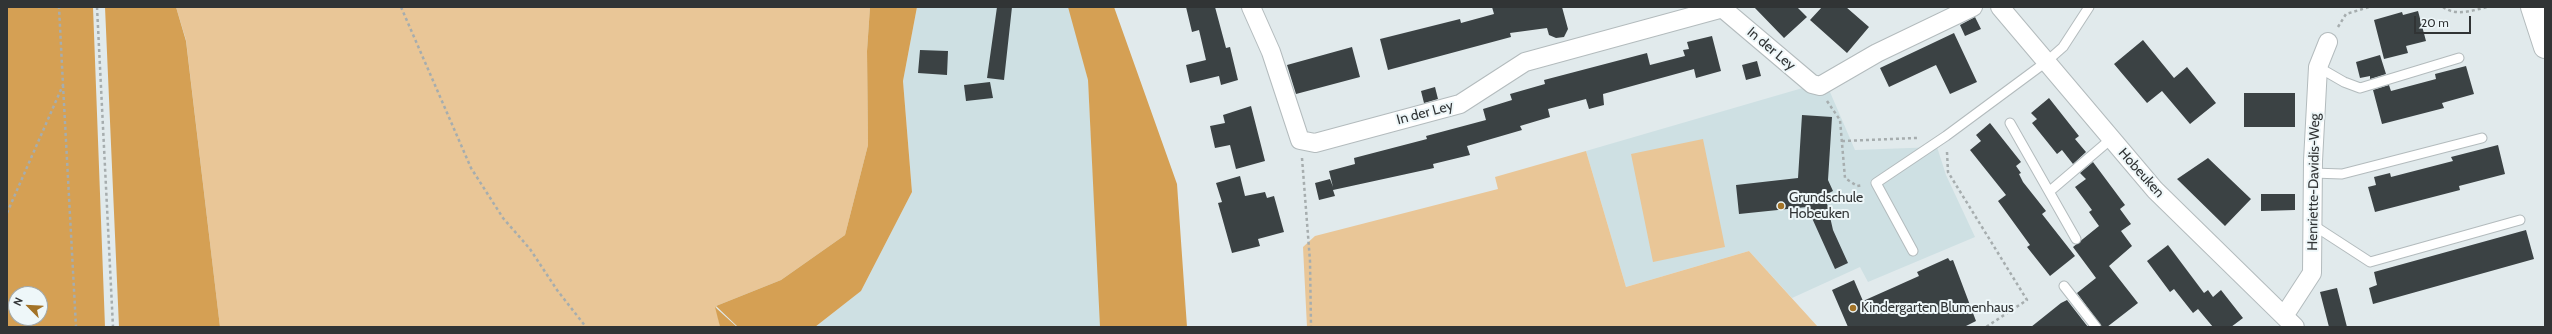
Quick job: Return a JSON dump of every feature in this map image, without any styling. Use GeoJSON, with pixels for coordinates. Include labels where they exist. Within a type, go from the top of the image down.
{"type":"FeatureCollection","features":[{"type":"Feature","properties":{"kind":"main road"},"geometry":{"type":"LineString","coordinates":[[2532,7],[2545,46]]}},
{"type":"Feature","properties":{"kind":"street"},"geometry":{"type":"LineString","coordinates":[[1251,7],[1271,52],[1300,140]]}},
{"type":"Feature","properties":{"kind":"street"},"geometry":{"type":"LineString","coordinates":[[1823,92],[1877,53],[1973,7]]}},
{"type":"Feature","properties":{"kind":"street","name":"Hobeuken"},"geometry":{"type":"LineString","coordinates":[[2000,7],[2155,190],[2289,322]]}},
{"type":"Feature","properties":{"kind":"street","name":"In der Ley"},"geometry":{"type":"LineString","coordinates":[[1300,140],[1315,142],[1460,104],[1525,62],[1722,8],[1823,92]]}},
{"type":"Feature","properties":{"kind":"street","name":"Henriette-Davidis-Weg"},"geometry":{"type":"LineString","coordinates":[[2289,322],[2312,273],[2313,173],[2318,67],[2328,42]]}},
{"type":"Feature","properties":{"kind":"lane"},"geometry":{"type":"LineString","coordinates":[[1912,250],[1876,183],[1946,136],[2046,62],[2062,47],[2089,7]]}},
{"type":"Feature","properties":{"kind":"lane"},"geometry":{"type":"LineString","coordinates":[[2318,67],[2344,82],[2360,88],[2459,58]]}},
{"type":"Feature","properties":{"kind":"lane"},"geometry":{"type":"LineString","coordinates":[[2010,123],[2076,239]]}},
{"type":"Feature","properties":{"kind":"lane"},"geometry":{"type":"LineString","coordinates":[[2050,191],[2111,138]]}},
{"type":"Feature","properties":{"kind":"lane"},"geometry":{"type":"LineString","coordinates":[[2313,173],[2342,174],[2482,138]]}},
{"type":"Feature","properties":{"kind":"lane"},"geometry":{"type":"LineString","coordinates":[[2313,225],[2370,262],[2520,220]]}},
{"type":"Feature","properties":{"kind":"lane"},"geometry":{"type":"LineString","coordinates":[[2064,286],[2096,327]]}},
{"type":"Feature","properties":{"kind":"path"},"geometry":{"type":"LineString","coordinates":[[59,7],[76,327]]}},
{"type":"Feature","properties":{"kind":"path"},"geometry":{"type":"LineString","coordinates":[[97,7],[114,327]]}},
{"type":"Feature","properties":{"kind":"path"},"geometry":{"type":"LineString","coordinates":[[400,7],[471,168],[503,218],[530,249],[557,290],[586,327]]}},
{"type":"Feature","properties":{"kind":"path"},"geometry":{"type":"LineString","coordinates":[[2328,42],[2346,14],[2369,7]]}},
{"type":"Feature","properties":{"kind":"path"},"geometry":{"type":"LineString","coordinates":[[2443,7],[2449,11],[2463,13],[2488,7]]}},
{"type":"Feature","properties":{"kind":"path"},"geometry":{"type":"LineString","coordinates":[[7,213],[63,85]]}},
{"type":"Feature","properties":{"kind":"path"},"geometry":{"type":"LineString","coordinates":[[1823,92],[1840,120],[1845,178],[1857,186],[1876,183]]}},
{"type":"Feature","properties":{"kind":"path"},"geometry":{"type":"LineString","coordinates":[[1842,141],[1946,136],[1948,172],[2027,300],[1986,327]]}},
{"type":"Feature","properties":{"kind":"path"},"geometry":{"type":"LineString","coordinates":[[1300,140],[1310,261],[1311,327]]}},
{"type":"Feature","properties":{"kind":"shaded area"},"geometry":{"type":"Polygon","coordinates":[[[7,7],[93,7],[105,327],[7,327],[7,7]]]}},
{"type":"Feature","properties":{"kind":"shaded area"},"geometry":{"type":"Polygon","coordinates":[[[105,7],[176,7],[186,41],[220,327],[119,327],[105,7]]]}},
{"type":"Feature","properties":{"kind":"shaded area"},"geometry":{"type":"Polygon","coordinates":[[[176,7],[870,7],[867,51],[868,145],[845,235],[781,280],[716,306],[720,327],[220,327],[186,40],[176,7]]]}},
{"type":"Feature","properties":{"kind":"shaded area"},"geometry":{"type":"Polygon","coordinates":[[[870,7],[917,7],[903,81],[912,192],[861,291],[815,327],[738,327],[716,306],[781,280],[845,235],[868,145],[867,51],[870,7]]]}},
{"type":"Feature","properties":{"kind":"shaded area"},"geometry":{"type":"Polygon","coordinates":[[[917,7],[1069,7],[1088,79],[1101,327],[815,327],[861,291],[912,192],[903,81],[917,7]]]}},
{"type":"Feature","properties":{"kind":"shaded area"},"geometry":{"type":"Polygon","coordinates":[[[1068,7],[1114,7],[1177,184],[1187,327],[1100,327],[1088,80],[1068,7]]]}},
{"type":"Feature","properties":{"kind":"shaded area","name":"Grundschule Hobeuken"},"geometry":{"type":"Polygon","coordinates":[[[1806,87],[1830,92],[1855,150],[1937,147],[1946,175],[1975,237],[1868,282],[1860,267],[1792,298],[1749,251],[1626,287],[1586,151],[1806,87]]]}},
{"type":"Feature","properties":{"kind":"shaded area"},"geometry":{"type":"Polygon","coordinates":[[[1703,139],[1725,247],[1653,262],[1631,154],[1703,139]]]}},
{"type":"Feature","properties":{"kind":"shaded area"},"geometry":{"type":"Polygon","coordinates":[[[1586,151],[1626,287],[1749,251],[1818,327],[1307,327],[1303,247],[1315,236],[1498,189],[1495,177],[1586,151]]]}},
{"type":"Feature","properties":{"kind":"shaded area"},"geometry":{"type":"Polygon","coordinates":[[[715,307],[737,327],[720,327],[715,307]]]}},
{"type":"Feature","properties":{"kind":"building"},"geometry":{"type":"Polygon","coordinates":[[[997,7],[1012,7],[1004,80],[987,78],[997,7]]]}},
{"type":"Feature","properties":{"kind":"building"},"geometry":{"type":"Polygon","coordinates":[[[1186,7],[1215,7],[1226,48],[1230,47],[1238,80],[1221,85],[1219,76],[1190,83],[1186,65],[1206,60],[1199,30],[1192,32],[1186,7]]]}},
{"type":"Feature","properties":{"kind":"building"},"geometry":{"type":"Polygon","coordinates":[[[1492,7],[1562,7],[1568,29],[1564,37],[1556,38],[1549,35],[1547,28],[1510,33],[1511,37],[1388,70],[1380,39],[1460,19],[1461,23],[1494,14],[1492,7]]]}},
{"type":"Feature","properties":{"kind":"building"},"geometry":{"type":"Polygon","coordinates":[[[1754,7],[1797,7],[1807,17],[1784,38],[1754,7]]]}},
{"type":"Feature","properties":{"kind":"building"},"geometry":{"type":"Polygon","coordinates":[[[1822,7],[1846,7],[1869,27],[1847,53],[1810,20],[1822,7]]]}},
{"type":"Feature","properties":{"kind":"building"},"geometry":{"type":"Polygon","coordinates":[[[2418,11],[2426,41],[2406,46],[2408,53],[2384,59],[2374,20],[2402,12],[2403,15],[2418,11]]]}},
{"type":"Feature","properties":{"kind":"building"},"geometry":{"type":"Polygon","coordinates":[[[1975,17],[1981,29],[1965,36],[1960,25],[1975,17]]]}},
{"type":"Feature","properties":{"kind":"building"},"geometry":{"type":"Polygon","coordinates":[[[1954,33],[1977,82],[1950,94],[1936,65],[1889,87],[1880,68],[1954,33]]]}},
{"type":"Feature","properties":{"kind":"building"},"geometry":{"type":"Polygon","coordinates":[[[1712,36],[1721,71],[1696,78],[1694,69],[1603,94],[1604,105],[1589,109],[1586,99],[1548,109],[1550,117],[1520,126],[1522,130],[1467,146],[1470,155],[1433,164],[1434,168],[1333,190],[1335,196],[1319,200],[1315,183],[1330,179],[1333,187],[1329,171],[1355,164],[1354,158],[1427,139],[1426,136],[1486,120],[1483,109],[1512,100],[1510,94],[1545,84],[1544,80],[1647,53],[1650,65],[1685,56],[1683,50],[1689,49],[1687,42],[1712,36]]]}},
{"type":"Feature","properties":{"kind":"building"},"geometry":{"type":"Polygon","coordinates":[[[2143,40],[2174,78],[2187,67],[2216,103],[2190,124],[2162,91],[2147,103],[2114,64],[2143,40]]]}},
{"type":"Feature","properties":{"kind":"building"},"geometry":{"type":"Polygon","coordinates":[[[1352,47],[1360,77],[1296,94],[1287,65],[1352,47]]]}},
{"type":"Feature","properties":{"kind":"building"},"geometry":{"type":"Polygon","coordinates":[[[920,50],[948,51],[947,75],[918,73],[920,50]]]}},
{"type":"Feature","properties":{"kind":"building"},"geometry":{"type":"Polygon","coordinates":[[[2380,55],[2386,74],[2370,79],[2370,76],[2360,78],[2356,62],[2380,55]]]}},
{"type":"Feature","properties":{"kind":"building"},"geometry":{"type":"Polygon","coordinates":[[[1757,61],[1761,76],[1746,80],[1742,65],[1757,61]]]}},
{"type":"Feature","properties":{"kind":"building"},"geometry":{"type":"Polygon","coordinates":[[[2466,66],[2474,94],[2442,103],[2444,108],[2382,124],[2373,90],[2389,85],[2391,91],[2436,79],[2435,74],[2466,66]]]}},
{"type":"Feature","properties":{"kind":"building"},"geometry":{"type":"Polygon","coordinates":[[[990,82],[993,98],[966,101],[964,85],[990,82]]]}},
{"type":"Feature","properties":{"kind":"building"},"geometry":{"type":"Polygon","coordinates":[[[1435,87],[1438,99],[1424,103],[1421,91],[1435,87]]]}},
{"type":"Feature","properties":{"kind":"building"},"geometry":{"type":"Polygon","coordinates":[[[2244,93],[2295,93],[2295,127],[2244,127],[2244,93]]]}},
{"type":"Feature","properties":{"kind":"building"},"geometry":{"type":"Polygon","coordinates":[[[2049,98],[2079,136],[2075,139],[2086,152],[2073,164],[2062,150],[2057,154],[2032,123],[2037,119],[2031,113],[2049,98]]]}},
{"type":"Feature","properties":{"kind":"building"},"geometry":{"type":"Polygon","coordinates":[[[1251,106],[1265,161],[1236,169],[1230,145],[1215,148],[1210,126],[1225,123],[1223,115],[1251,106]]]}},
{"type":"Feature","properties":{"kind":"building"},"geometry":{"type":"Polygon","coordinates":[[[1802,115],[1832,117],[1828,180],[1833,191],[1825,195],[1833,230],[1848,263],[1835,269],[1807,207],[1739,214],[1736,185],[1798,178],[1802,115]]]}},
{"type":"Feature","properties":{"kind":"building"},"geometry":{"type":"Polygon","coordinates":[[[1990,123],[2021,162],[2016,166],[2021,173],[2019,174],[2023,182],[2046,211],[2042,214],[2075,256],[2050,276],[2027,247],[2030,245],[1998,201],[2006,195],[1970,150],[1981,141],[1976,135],[1990,123]]]}},
{"type":"Feature","properties":{"kind":"building"},"geometry":{"type":"Polygon","coordinates":[[[2498,145],[2505,174],[2459,186],[2460,190],[2375,212],[2368,187],[2376,185],[2374,177],[2390,173],[2391,177],[2453,161],[2451,157],[2498,145]]]}},
{"type":"Feature","properties":{"kind":"building"},"geometry":{"type":"Polygon","coordinates":[[[2208,158],[2251,199],[2225,226],[2177,179],[2208,158]]]}},
{"type":"Feature","properties":{"kind":"building"},"geometry":{"type":"Polygon","coordinates":[[[2093,162],[2125,205],[2120,209],[2131,224],[2121,231],[2132,246],[2109,266],[2138,303],[2107,327],[2102,327],[2077,293],[2096,278],[2073,247],[2099,226],[2089,212],[2092,210],[2075,187],[2086,179],[2080,173],[2093,162]]]}},
{"type":"Feature","properties":{"kind":"building"},"geometry":{"type":"Polygon","coordinates":[[[1240,176],[1245,196],[1265,192],[1267,198],[1274,196],[1284,232],[1258,239],[1260,246],[1232,253],[1218,203],[1222,202],[1216,183],[1240,176]]]}},
{"type":"Feature","properties":{"kind":"building"},"geometry":{"type":"Polygon","coordinates":[[[2261,194],[2295,194],[2295,210],[2261,211],[2261,194]]]}},
{"type":"Feature","properties":{"kind":"building"},"geometry":{"type":"Polygon","coordinates":[[[2526,230],[2534,259],[2373,304],[2369,288],[2377,285],[2374,272],[2526,230]]]}},
{"type":"Feature","properties":{"kind":"building"},"geometry":{"type":"Polygon","coordinates":[[[2168,245],[2204,293],[2208,290],[2213,297],[2221,290],[2243,318],[2231,327],[2213,327],[2198,309],[2193,313],[2174,289],[2170,292],[2147,261],[2168,245]]]}},
{"type":"Feature","properties":{"kind":"building"},"geometry":{"type":"Polygon","coordinates":[[[1948,258],[1950,261],[1953,260],[1976,321],[1964,327],[1848,327],[1832,290],[1854,280],[1863,301],[1919,276],[1917,272],[1948,258]]]}},
{"type":"Feature","properties":{"kind":"building"},"geometry":{"type":"Polygon","coordinates":[[[2337,288],[2347,327],[2329,327],[2320,292],[2337,288]]]}},
{"type":"Feature","properties":{"kind":"building"},"geometry":{"type":"Polygon","coordinates":[[[2067,300],[2088,327],[2031,327],[2061,303],[2067,300]]]}},
{"type":"Feature","properties":{"kind":"place","name":"Grundschule Hobeuken"},"geometry":{"type":"Point","coordinates":[1781,206]}},
{"type":"Feature","properties":{"kind":"place","name":"Kindergarten Blumenhaus"},"geometry":{"type":"Point","coordinates":[1853,308]}}]}
